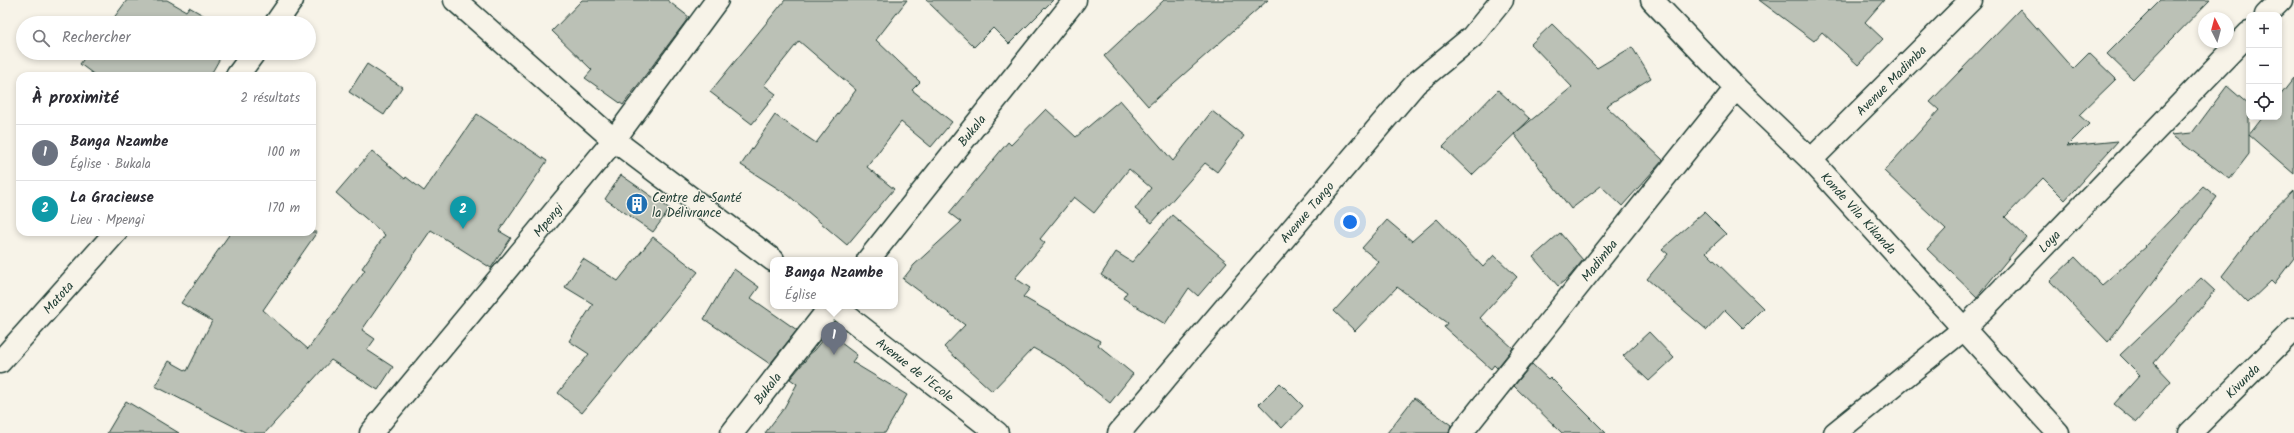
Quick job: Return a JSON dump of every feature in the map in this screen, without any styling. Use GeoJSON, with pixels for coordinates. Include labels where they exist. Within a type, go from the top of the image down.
{"type":"FeatureCollection","features":[{"type":"Feature","properties":{"kind":"street"},"geometry":{"type":"LineString","coordinates":[[281,16],[292,0]]}},
{"type":"Feature","properties":{"kind":"street"},"geometry":{"type":"LineString","coordinates":[[455,0],[614,140],[770,258]]}},
{"type":"Feature","properties":{"kind":"street","name":"Mpengi"},"geometry":{"type":"LineString","coordinates":[[371,433],[614,140],[717,0]]}},
{"type":"Feature","properties":{"kind":"street","name":"Bukala"},"geometry":{"type":"LineString","coordinates":[[870,257],[1076,0]]}},
{"type":"Feature","properties":{"kind":"street","name":"Avenue Tango"},"geometry":{"type":"LineString","coordinates":[[1120,433],[1416,83],[1472,37],[1502,0]]}},
{"type":"Feature","properties":{"kind":"street","name":"Konde Vila Kikanda"},"geometry":{"type":"LineString","coordinates":[[1652,0],[1736,88],[1811,160],[1965,328],[2058,433]]}},
{"type":"Feature","properties":{"kind":"street","name":"Avenue Madimba"},"geometry":{"type":"LineString","coordinates":[[1811,160],[1971,0]]}},
{"type":"Feature","properties":{"kind":"street"},"geometry":{"type":"LineString","coordinates":[[2269,12],[2281,0]]}},
{"type":"Feature","properties":{"kind":"street","name":"Loya"},"geometry":{"type":"LineString","coordinates":[[1835,433],[1965,328],[2246,36]]}},
{"type":"Feature","properties":{"kind":"street"},"geometry":{"type":"LineString","coordinates":[[240,72],[249,60]]}},
{"type":"Feature","properties":{"kind":"street","name":"Madimba"},"geometry":{"type":"LineString","coordinates":[[1461,433],[1736,88]]}},
{"type":"Feature","properties":{"kind":"street","name":"Matota"},"geometry":{"type":"LineString","coordinates":[[0,362],[112,236]]}},
{"type":"Feature","properties":{"kind":"street","name":"Bukala"},"geometry":{"type":"LineString","coordinates":[[732,433],[830,309]]}},
{"type":"Feature","properties":{"kind":"street","name":"Avenue de l'Ecole"},"geometry":{"type":"LineString","coordinates":[[836,309],[997,433]]}},
{"type":"Feature","properties":{"kind":"street","name":"Kivunda"},"geometry":{"type":"LineString","coordinates":[[2190,433],[2294,329]]}},
{"type":"Feature","properties":{"kind":"building"},"geometry":{"type":"Polygon","coordinates":[[[127,0],[167,0],[186,11],[189,7],[205,16],[115,16],[127,0]]]}},
{"type":"Feature","properties":{"kind":"building"},"geometry":{"type":"Polygon","coordinates":[[[582,0],[667,0],[689,17],[623,105],[585,78],[592,70],[552,31],[582,0]]]}},
{"type":"Feature","properties":{"kind":"building"},"geometry":{"type":"Polygon","coordinates":[[[785,0],[907,0],[876,40],[920,82],[912,90],[952,122],[931,147],[901,122],[867,167],[894,189],[847,245],[788,195],[741,165],[775,115],[816,143],[856,90],[799,41],[764,85],[776,94],[752,124],[710,92],[785,0]]]}},
{"type":"Feature","properties":{"kind":"building"},"geometry":{"type":"Polygon","coordinates":[[[926,0],[1053,0],[1009,44],[993,28],[974,47],[926,0]]]}},
{"type":"Feature","properties":{"kind":"building"},"geometry":{"type":"Polygon","coordinates":[[[1164,0],[1268,0],[1148,106],[1104,56],[1164,0]]]}},
{"type":"Feature","properties":{"kind":"building"},"geometry":{"type":"Polygon","coordinates":[[[1759,0],[1884,0],[1865,22],[1883,39],[1858,65],[1822,32],[1814,41],[1759,0]]]}},
{"type":"Feature","properties":{"kind":"building"},"geometry":{"type":"Polygon","coordinates":[[[2161,0],[2210,0],[2133,79],[2107,54],[2161,0]]]}},
{"type":"Feature","properties":{"kind":"building"},"geometry":{"type":"Polygon","coordinates":[[[2020,9],[2073,69],[2089,53],[2116,79],[2079,115],[2089,124],[2067,146],[2118,141],[2065,200],[2043,178],[2005,217],[2026,237],[1977,297],[1927,249],[1946,229],[1884,171],[1939,110],[1930,102],[2020,9]]]}},
{"type":"Feature","properties":{"kind":"building"},"geometry":{"type":"Polygon","coordinates":[[[1552,24],[1597,68],[1632,47],[1651,78],[1606,106],[1663,160],[1622,206],[1601,186],[1571,209],[1514,134],[1572,87],[1531,44],[1552,24]]]}},
{"type":"Feature","properties":{"kind":"building"},"geometry":{"type":"Polygon","coordinates":[[[83,60],[219,60],[212,72],[91,72],[80,64],[83,60]]]}},
{"type":"Feature","properties":{"kind":"building"},"geometry":{"type":"Polygon","coordinates":[[[367,64],[402,87],[384,115],[349,92],[367,64]]]}},
{"type":"Feature","properties":{"kind":"building"},"geometry":{"type":"Polygon","coordinates":[[[2294,78],[2294,174],[2249,135],[2261,120],[2282,120],[2282,93],[2294,78]]]}},
{"type":"Feature","properties":{"kind":"building"},"geometry":{"type":"Polygon","coordinates":[[[2227,86],[2246,102],[2246,120],[2249,120],[2249,154],[2230,179],[2171,135],[2192,133],[2227,86]]]}},
{"type":"Feature","properties":{"kind":"building"},"geometry":{"type":"Polygon","coordinates":[[[1498,90],[1530,119],[1472,175],[1443,147],[1498,90]]]}},
{"type":"Feature","properties":{"kind":"building"},"geometry":{"type":"Polygon","coordinates":[[[1120,100],[1173,161],[1212,111],[1244,136],[1217,172],[1205,163],[1152,223],[1135,209],[1151,188],[1129,169],[1094,213],[1074,197],[1040,239],[1045,243],[1015,278],[1030,288],[1023,297],[1100,341],[1098,345],[1133,374],[1110,403],[1063,365],[1033,348],[992,391],[944,347],[965,325],[903,279],[914,265],[961,222],[949,213],[1008,142],[1011,145],[1046,109],[1076,137],[1120,100]]]}},
{"type":"Feature","properties":{"kind":"building"},"geometry":{"type":"Polygon","coordinates":[[[477,114],[547,161],[499,231],[511,238],[491,268],[431,230],[362,330],[375,339],[367,350],[393,367],[378,390],[331,360],[265,433],[247,433],[155,386],[169,361],[187,371],[212,321],[181,303],[228,236],[314,236],[263,310],[308,349],[365,270],[362,268],[385,235],[336,193],[372,151],[405,179],[406,177],[424,191],[477,114]]]}},
{"type":"Feature","properties":{"kind":"building","name":"Centre de Santé la Délivrance"},"geometry":{"type":"Polygon","coordinates":[[[621,175],[670,209],[653,232],[605,199],[621,175]]]}},
{"type":"Feature","properties":{"kind":"building"},"geometry":{"type":"Polygon","coordinates":[[[2203,186],[2217,197],[2108,342],[2050,281],[2075,257],[2102,285],[2146,247],[2145,246],[2203,186]]]}},
{"type":"Feature","properties":{"kind":"building"},"geometry":{"type":"Polygon","coordinates":[[[2294,190],[2294,258],[2274,284],[2271,281],[2248,303],[2222,276],[2270,213],[2294,190]]]}},
{"type":"Feature","properties":{"kind":"building"},"geometry":{"type":"Polygon","coordinates":[[[1704,212],[1726,234],[1706,252],[1763,308],[1743,328],[1725,310],[1707,330],[1647,279],[1668,254],[1662,249],[1704,212]]]}},
{"type":"Feature","properties":{"kind":"building"},"geometry":{"type":"Polygon","coordinates":[[[1172,215],[1227,262],[1198,296],[1189,288],[1165,324],[1123,298],[1127,292],[1101,275],[1116,252],[1132,262],[1172,215]]]}},
{"type":"Feature","properties":{"kind":"building"},"geometry":{"type":"Polygon","coordinates":[[[1437,219],[1483,267],[1494,255],[1517,277],[1480,318],[1513,348],[1497,368],[1494,365],[1491,369],[1444,327],[1447,323],[1397,287],[1355,331],[1334,311],[1379,262],[1362,248],[1387,220],[1412,241],[1437,219]]]}},
{"type":"Feature","properties":{"kind":"building"},"geometry":{"type":"Polygon","coordinates":[[[1560,233],[1583,260],[1569,277],[1558,286],[1533,257],[1560,233]]]}},
{"type":"Feature","properties":{"kind":"building"},"geometry":{"type":"Polygon","coordinates":[[[653,237],[698,272],[582,413],[558,393],[589,354],[569,341],[593,304],[565,287],[583,259],[618,281],[653,237]]]}},
{"type":"Feature","properties":{"kind":"building"},"geometry":{"type":"Polygon","coordinates":[[[734,269],[759,287],[751,298],[797,330],[770,364],[704,319],[734,269]]]}},
{"type":"Feature","properties":{"kind":"building"},"geometry":{"type":"Polygon","coordinates":[[[2201,278],[2215,291],[2154,363],[2171,381],[2136,422],[2114,404],[2140,375],[2120,355],[2201,278]]]}},
{"type":"Feature","properties":{"kind":"building"},"geometry":{"type":"Polygon","coordinates":[[[1649,332],[1674,358],[1649,381],[1623,356],[1649,332]]]}},
{"type":"Feature","properties":{"kind":"building"},"geometry":{"type":"Polygon","coordinates":[[[828,333],[857,355],[852,362],[907,395],[885,433],[765,433],[784,408],[797,384],[790,379],[828,333]]]}},
{"type":"Feature","properties":{"kind":"building"},"geometry":{"type":"Polygon","coordinates":[[[1532,364],[1548,379],[1550,377],[1606,433],[1562,433],[1514,386],[1532,364]]]}},
{"type":"Feature","properties":{"kind":"building"},"geometry":{"type":"Polygon","coordinates":[[[1280,383],[1303,406],[1282,428],[1259,404],[1280,383]]]}},
{"type":"Feature","properties":{"kind":"building"},"geometry":{"type":"Polygon","coordinates":[[[1414,398],[1451,425],[1449,433],[1387,433],[1414,398]]]}},
{"type":"Feature","properties":{"kind":"building"},"geometry":{"type":"Polygon","coordinates":[[[126,401],[179,433],[107,433],[126,401]]]}},
{"type":"Feature","properties":{"kind":"place","name":"Centre de Santé la Délivrance"},"geometry":{"type":"Point","coordinates":[637,204]}},
{"type":"Feature","properties":{"kind":"place","name":"La Gracieuse"},"geometry":{"type":"Point","coordinates":[463,229]}},
{"type":"Feature","properties":{"kind":"place","name":"Banga Nzambe"},"geometry":{"type":"Point","coordinates":[834,355]}}]}
